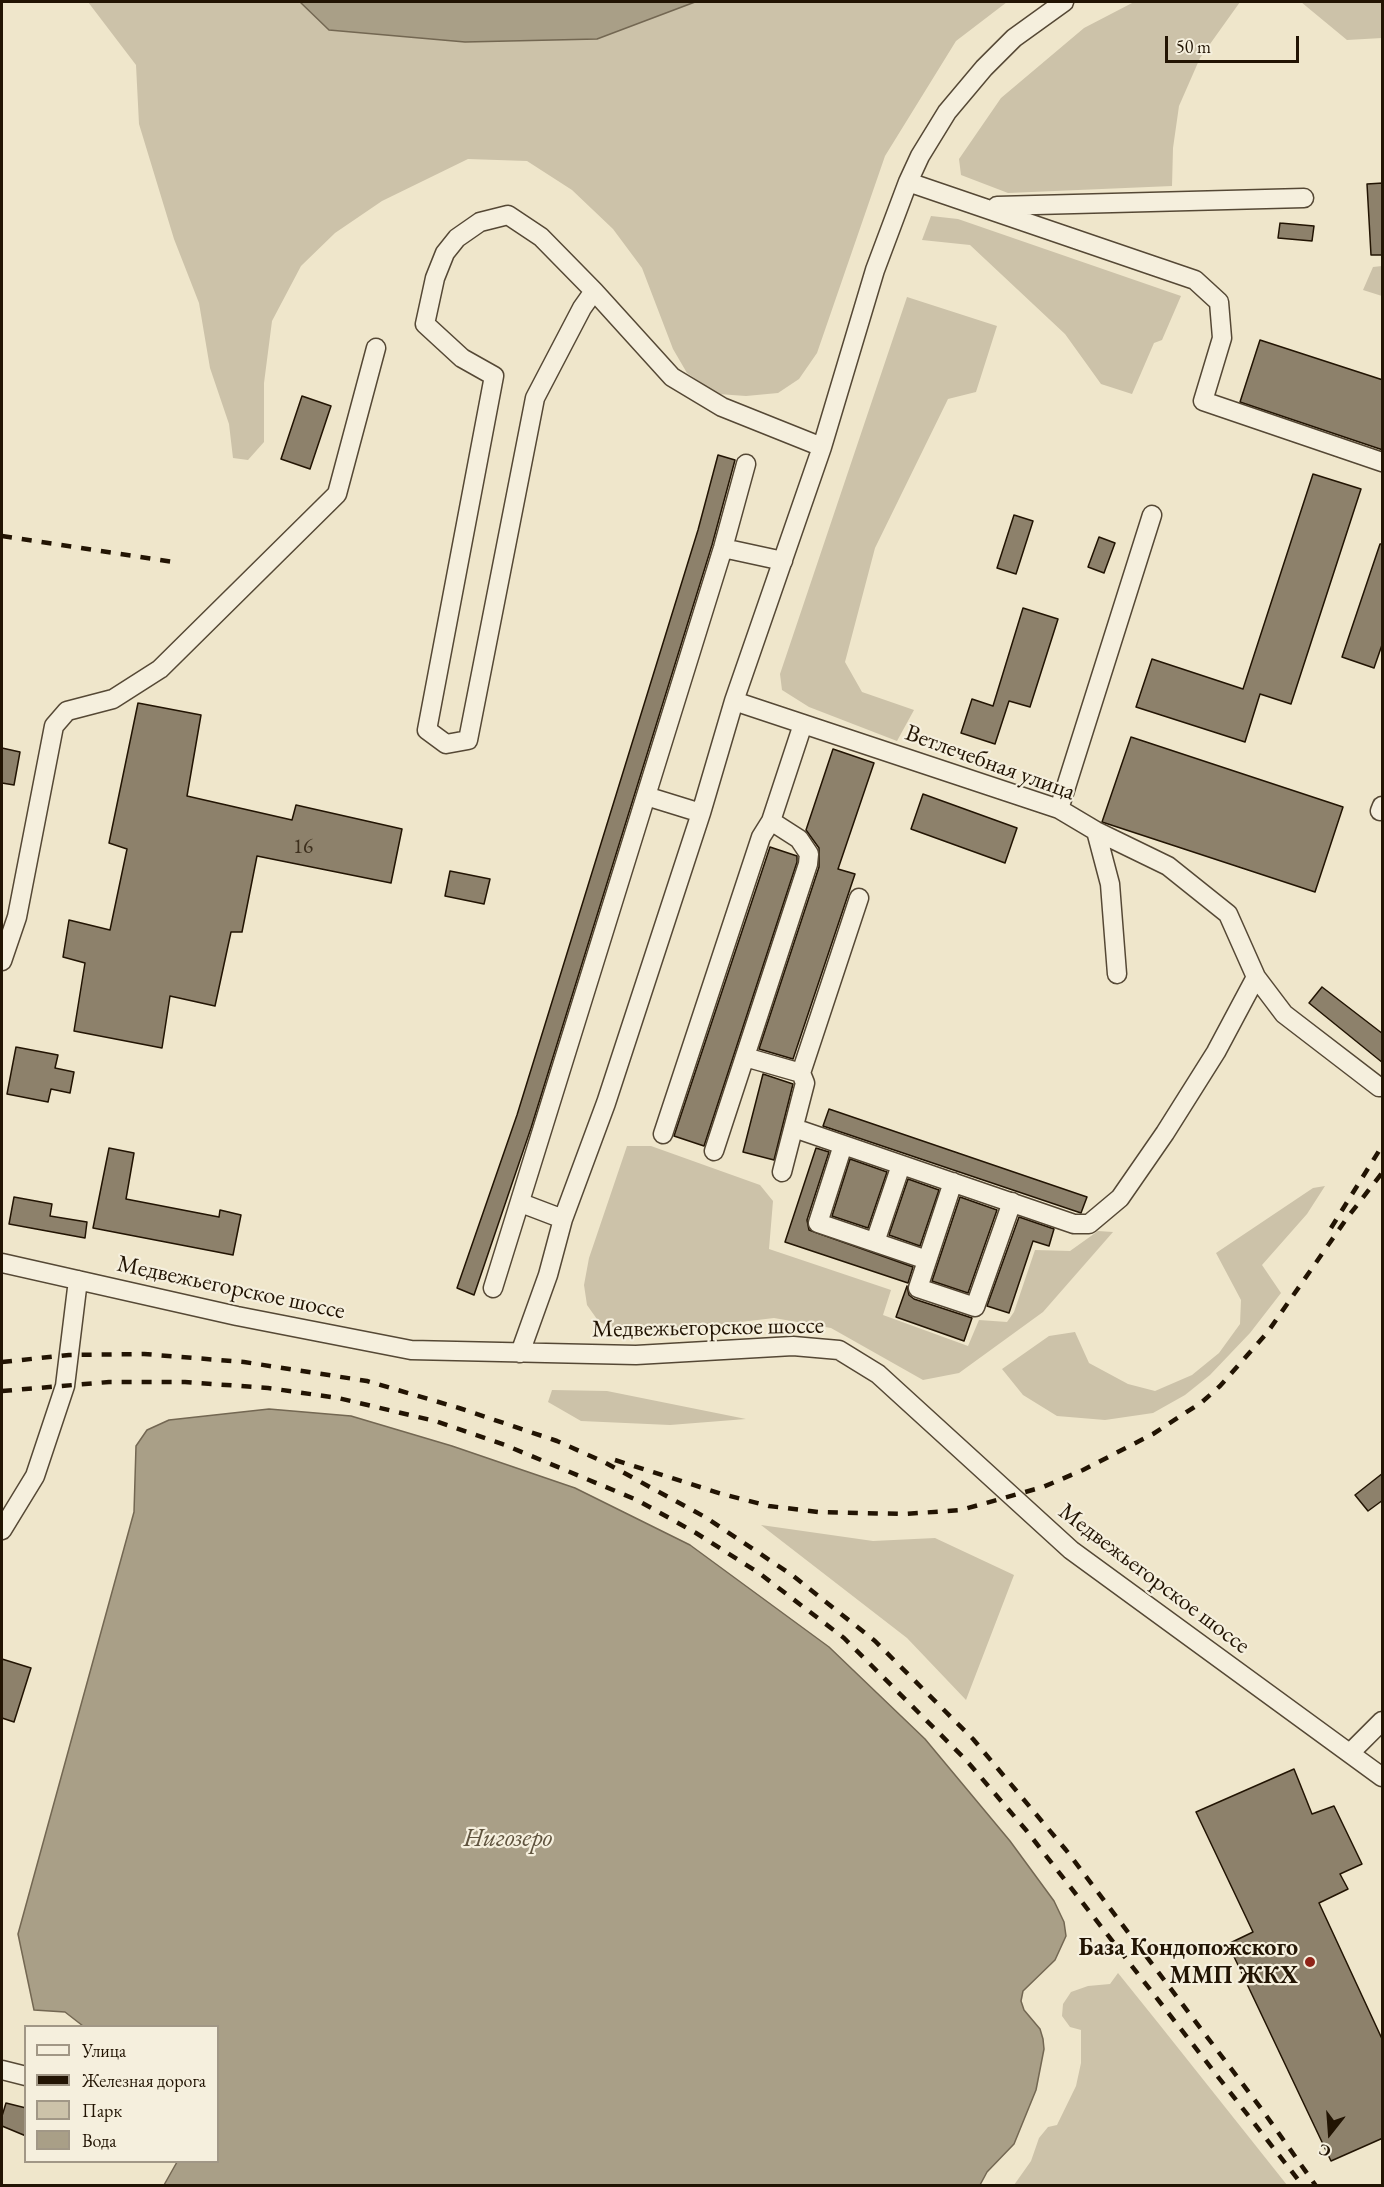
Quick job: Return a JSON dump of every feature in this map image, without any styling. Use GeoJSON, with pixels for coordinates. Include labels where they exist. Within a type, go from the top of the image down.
{"type":"FeatureCollection","features":[{"type":"Feature","properties":{"kind":"street"},"geometry":{"type":"LineString","coordinates":[[520,1353],[548,1275],[563,1219],[606,1103],[701,813],[734,701],[822,447],[875,270],[908,182],[920,156],[947,112],[984,68],[1014,38],[1064,2]]}},
{"type":"Feature","properties":{"kind":"street"},"geometry":{"type":"LineString","coordinates":[[908,182],[1195,280],[1219,302],[1222,338],[1203,401],[1383,462]]}},
{"type":"Feature","properties":{"kind":"street"},"geometry":{"type":"LineString","coordinates":[[985,207],[1304,198]]}},
{"type":"Feature","properties":{"kind":"street"},"geometry":{"type":"LineString","coordinates":[[594,291],[582,308],[535,398],[468,740],[447,744],[428,730],[494,376],[462,358],[425,324],[435,278],[445,254],[457,238],[480,222],[508,215],[541,237],[594,291],[672,376],[722,408],[822,447]]}},
{"type":"Feature","properties":{"kind":"street"},"geometry":{"type":"LineString","coordinates":[[2,961],[16,917],[54,726],[67,711],[113,699],[160,669],[337,494],[376,348]]}},
{"type":"Feature","properties":{"kind":"street"},"geometry":{"type":"LineString","coordinates":[[493,1288],[723,548],[746,464]]}},
{"type":"Feature","properties":{"kind":"street"},"geometry":{"type":"LineString","coordinates":[[1059,809],[1152,515]]}},
{"type":"Feature","properties":{"kind":"street"},"geometry":{"type":"LineString","coordinates":[[723,548],[783,561]]}},
{"type":"Feature","properties":{"kind":"street","name":"Ветлечебная улица"},"geometry":{"type":"LineString","coordinates":[[734,701],[1059,809],[1096,831],[1168,866],[1228,915],[1256,977],[1284,1014],[1379,1086]]}},
{"type":"Feature","properties":{"kind":"street"},"geometry":{"type":"LineString","coordinates":[[663,1134],[761,837],[771,821],[803,723]]}},
{"type":"Feature","properties":{"kind":"street"},"geometry":{"type":"LineString","coordinates":[[646,796],[701,813]]}},
{"type":"Feature","properties":{"kind":"street"},"geometry":{"type":"LineString","coordinates":[[714,1151],[808,864],[808,854],[799,838],[771,821]]}},
{"type":"Feature","properties":{"kind":"street"},"geometry":{"type":"LineString","coordinates":[[1096,831],[1110,884],[1117,974]]}},
{"type":"Feature","properties":{"kind":"street"},"geometry":{"type":"LineString","coordinates":[[783,1172],[805,1083],[801,1073],[859,898]]}},
{"type":"Feature","properties":{"kind":"street"},"geometry":{"type":"LineString","coordinates":[[794,1128],[1074,1224],[1089,1224],[1120,1198],[1216,1052],[1256,977]]}},
{"type":"Feature","properties":{"kind":"street"},"geometry":{"type":"LineString","coordinates":[[745,1057],[801,1073]]}},
{"type":"Feature","properties":{"kind":"street"},"geometry":{"type":"LineString","coordinates":[[843,1145],[818,1223],[927,1260]]}},
{"type":"Feature","properties":{"kind":"street"},"geometry":{"type":"LineString","coordinates":[[875,1242],[901,1164]]}},
{"type":"Feature","properties":{"kind":"street"},"geometry":{"type":"LineString","coordinates":[[953,1182],[918,1288],[975,1307],[1012,1202]]}},
{"type":"Feature","properties":{"kind":"street"},"geometry":{"type":"LineString","coordinates":[[521,1203],[563,1219]]}},
{"type":"Feature","properties":{"kind":"street","name":"Медвежьегорское шоссе"},"geometry":{"type":"LineString","coordinates":[[2,1263],[237,1316],[411,1350],[636,1355],[794,1346],[839,1350],[878,1374],[1071,1550],[1352,1752],[1383,1777]]}},
{"type":"Feature","properties":{"kind":"street"},"geometry":{"type":"LineString","coordinates":[[2,1530],[35,1476],[65,1386],[78,1280]]}},
{"type":"Feature","properties":{"kind":"street"},"geometry":{"type":"LineString","coordinates":[[1352,1752],[1383,1721]]}},
{"type":"Feature","properties":{"kind":"street"},"geometry":{"type":"LineString","coordinates":[[2,2070],[24,2076]]}},
{"type":"Feature","properties":{"kind":"green space"},"geometry":{"type":"Polygon","coordinates":[[[88,2],[300,2],[329,30],[597,39],[695,2],[1007,2],[956,41],[885,156],[817,353],[799,379],[778,393],[746,396],[718,394],[687,373],[673,349],[642,268],[613,229],[572,190],[527,161],[468,159],[382,201],[335,233],[301,266],[272,321],[264,383],[264,442],[248,460],[233,458],[229,424],[210,368],[199,303],[174,239],[139,124],[136,65],[88,2]]]}},
{"type":"Feature","properties":{"kind":"green space"},"geometry":{"type":"Polygon","coordinates":[[[1134,2],[1240,2],[1200,58],[1179,106],[1173,148],[1172,186],[1008,193],[961,175],[959,159],[1001,98],[1084,28],[1134,2]]]}},
{"type":"Feature","properties":{"kind":"green space"},"geometry":{"type":"Polygon","coordinates":[[[1301,2],[1382,2],[1382,38],[1347,40],[1301,2]]]}},
{"type":"Feature","properties":{"kind":"green space"},"geometry":{"type":"Polygon","coordinates":[[[931,216],[958,219],[1181,296],[1162,340],[1154,343],[1132,394],[1101,384],[1065,334],[970,245],[922,240],[931,216]]]}},
{"type":"Feature","properties":{"kind":"green space"},"geometry":{"type":"Polygon","coordinates":[[[1382,266],[1382,296],[1363,290],[1373,267],[1382,266]]]}},
{"type":"Feature","properties":{"kind":"green space"},"geometry":{"type":"Polygon","coordinates":[[[907,297],[997,326],[976,392],[948,399],[875,548],[845,662],[862,692],[914,710],[897,741],[809,707],[782,690],[780,674],[907,297]]]}},
{"type":"Feature","properties":{"kind":"green space"},"geometry":{"type":"Polygon","coordinates":[[[627,1146],[651,1146],[760,1185],[773,1201],[769,1249],[891,1290],[883,1315],[968,1346],[979,1320],[1007,1322],[1014,1312],[1035,1250],[1070,1251],[1098,1231],[1113,1232],[1043,1312],[959,1373],[923,1380],[831,1328],[774,1318],[658,1332],[616,1328],[599,1322],[587,1305],[584,1285],[589,1258],[627,1146]]]}},
{"type":"Feature","properties":{"kind":"green space"},"geometry":{"type":"Polygon","coordinates":[[[1325,1186],[1307,1214],[1262,1265],[1281,1293],[1250,1333],[1210,1375],[1185,1395],[1153,1413],[1105,1420],[1057,1416],[1023,1395],[1002,1369],[1049,1336],[1075,1332],[1089,1363],[1128,1384],[1155,1391],[1192,1375],[1219,1353],[1240,1324],[1241,1300],[1216,1253],[1313,1188],[1325,1186]]]}},
{"type":"Feature","properties":{"kind":"green space"},"geometry":{"type":"Polygon","coordinates":[[[552,1390],[607,1391],[746,1419],[670,1425],[581,1421],[548,1402],[552,1390]]]}},
{"type":"Feature","properties":{"kind":"green space"},"geometry":{"type":"Polygon","coordinates":[[[761,1525],[873,1541],[935,1538],[1014,1575],[966,1700],[907,1638],[761,1525]]]}},
{"type":"Feature","properties":{"kind":"green space"},"geometry":{"type":"Polygon","coordinates":[[[1118,1973],[1287,2185],[1014,2185],[1031,2161],[1039,2138],[1048,2127],[1057,2125],[1076,2086],[1081,2063],[1081,2030],[1070,2027],[1062,2016],[1063,2004],[1071,1992],[1088,1986],[1110,1984],[1118,1973]]]}},
{"type":"Feature","properties":{"kind":"water"},"geometry":{"type":"Polygon","coordinates":[[[300,2],[695,2],[597,39],[465,42],[329,30],[300,2]]]}},
{"type":"Feature","properties":{"kind":"water","name":"Нигозеро"},"geometry":{"type":"Polygon","coordinates":[[[269,1409],[351,1416],[452,1446],[575,1488],[690,1545],[829,1647],[925,1739],[1010,1841],[1054,1901],[1064,1922],[1066,1936],[1055,1960],[1023,1991],[1021,2001],[1024,2010],[1040,2029],[1043,2039],[1044,2049],[1036,2090],[1014,2144],[987,2172],[980,2185],[164,2185],[176,2163],[219,2163],[219,2025],[82,2025],[65,2012],[34,2010],[18,1934],[134,1512],[136,1446],[147,1430],[169,1420],[269,1409]]]}},
{"type":"Feature","properties":{"kind":"building"},"geometry":{"type":"Polygon","coordinates":[[[1383,183],[1383,255],[1371,255],[1367,184],[1383,183]]]}},
{"type":"Feature","properties":{"kind":"building"},"geometry":{"type":"Polygon","coordinates":[[[1280,223],[1314,226],[1312,241],[1278,238],[1280,223]]]}},
{"type":"Feature","properties":{"kind":"building"},"geometry":{"type":"Polygon","coordinates":[[[1260,340],[1383,380],[1383,450],[1240,402],[1260,340]]]}},
{"type":"Feature","properties":{"kind":"building"},"geometry":{"type":"Polygon","coordinates":[[[302,396],[331,406],[310,469],[281,459],[302,396]]]}},
{"type":"Feature","properties":{"kind":"building"},"geometry":{"type":"Polygon","coordinates":[[[718,455],[735,460],[712,545],[531,1128],[474,1295],[457,1288],[517,1115],[698,530],[718,455]]]}},
{"type":"Feature","properties":{"kind":"building"},"geometry":{"type":"Polygon","coordinates":[[[1313,474],[1361,489],[1291,704],[1260,694],[1245,742],[1136,707],[1152,659],[1243,689],[1313,474]]]}},
{"type":"Feature","properties":{"kind":"building"},"geometry":{"type":"Polygon","coordinates":[[[1014,515],[1033,521],[1016,574],[997,568],[1014,515]]]}},
{"type":"Feature","properties":{"kind":"building"},"geometry":{"type":"Polygon","coordinates":[[[1099,537],[1115,543],[1104,573],[1088,567],[1099,537]]]}},
{"type":"Feature","properties":{"kind":"building"},"geometry":{"type":"Polygon","coordinates":[[[1380,544],[1383,544],[1383,642],[1374,668],[1342,657],[1380,544]]]}},
{"type":"Feature","properties":{"kind":"building"},"geometry":{"type":"Polygon","coordinates":[[[1023,608],[1058,619],[1030,707],[1009,701],[995,744],[961,733],[972,699],[993,706],[1023,608]]]}},
{"type":"Feature","properties":{"kind":"building"},"geometry":{"type":"Polygon","coordinates":[[[138,703],[201,715],[187,796],[292,820],[296,805],[402,829],[391,883],[257,856],[242,932],[231,932],[215,1006],[170,996],[162,1048],[74,1031],[85,963],[63,957],[69,920],[110,930],[127,849],[109,843],[138,703]]]}},
{"type":"Feature","properties":{"kind":"building"},"geometry":{"type":"Polygon","coordinates":[[[1131,737],[1343,807],[1315,892],[1102,822],[1131,737]]]}},
{"type":"Feature","properties":{"kind":"building"},"geometry":{"type":"Polygon","coordinates":[[[2,748],[20,752],[14,785],[2,783],[2,748]]]}},
{"type":"Feature","properties":{"kind":"building"},"geometry":{"type":"Polygon","coordinates":[[[833,749],[874,763],[838,869],[855,874],[793,1059],[759,1049],[819,867],[819,848],[806,830],[833,749]]]}},
{"type":"Feature","properties":{"kind":"building"},"geometry":{"type":"Polygon","coordinates":[[[923,794],[1017,828],[1005,863],[911,829],[923,794]]]}},
{"type":"Feature","properties":{"kind":"building"},"geometry":{"type":"Polygon","coordinates":[[[770,847],[797,856],[797,862],[704,1146],[674,1136],[770,847]]]}},
{"type":"Feature","properties":{"kind":"building"},"geometry":{"type":"Polygon","coordinates":[[[450,871],[490,879],[484,904],[445,896],[450,871]]]}},
{"type":"Feature","properties":{"kind":"building"},"geometry":{"type":"Polygon","coordinates":[[[1322,987],[1383,1034],[1383,1063],[1309,1003],[1322,987]]]}},
{"type":"Feature","properties":{"kind":"building"},"geometry":{"type":"Polygon","coordinates":[[[16,1047],[58,1055],[55,1068],[74,1072],[70,1093],[51,1089],[48,1102],[7,1094],[16,1047]]]}},
{"type":"Feature","properties":{"kind":"building"},"geometry":{"type":"Polygon","coordinates":[[[763,1074],[793,1084],[774,1160],[743,1152],[763,1074]]]}},
{"type":"Feature","properties":{"kind":"building"},"geometry":{"type":"Polygon","coordinates":[[[829,1109],[1087,1197],[1081,1213],[823,1126],[829,1109]]]}},
{"type":"Feature","properties":{"kind":"building"},"geometry":{"type":"Polygon","coordinates":[[[109,1148],[134,1153],[126,1199],[219,1217],[220,1210],[241,1215],[233,1255],[93,1228],[109,1148]]]}},
{"type":"Feature","properties":{"kind":"building"},"geometry":{"type":"Polygon","coordinates":[[[816,1148],[829,1152],[807,1220],[809,1230],[913,1267],[908,1283],[785,1242],[816,1148]]]}},
{"type":"Feature","properties":{"kind":"building"},"geometry":{"type":"Polygon","coordinates":[[[850,1159],[887,1172],[868,1228],[832,1216],[850,1159]]]}},
{"type":"Feature","properties":{"kind":"building"},"geometry":{"type":"Polygon","coordinates":[[[908,1179],[939,1190],[920,1246],[889,1235],[908,1179]]]}},
{"type":"Feature","properties":{"kind":"building"},"geometry":{"type":"Polygon","coordinates":[[[14,1197],[52,1204],[50,1216],[87,1222],[85,1238],[9,1224],[14,1197]]]}},
{"type":"Feature","properties":{"kind":"building"},"geometry":{"type":"Polygon","coordinates":[[[960,1197],[997,1210],[968,1293],[932,1281],[960,1197]]]}},
{"type":"Feature","properties":{"kind":"building"},"geometry":{"type":"Polygon","coordinates":[[[1019,1217],[1054,1229],[1049,1246],[1033,1241],[1009,1313],[987,1306],[1019,1217]]]}},
{"type":"Feature","properties":{"kind":"building"},"geometry":{"type":"Polygon","coordinates":[[[907,1286],[909,1295],[914,1299],[972,1318],[964,1341],[896,1317],[907,1286]]]}},
{"type":"Feature","properties":{"kind":"building"},"geometry":{"type":"Polygon","coordinates":[[[1383,1473],[1383,1500],[1368,1511],[1355,1495],[1383,1473]]]}},
{"type":"Feature","properties":{"kind":"building"},"geometry":{"type":"Polygon","coordinates":[[[2,1659],[31,1668],[14,1722],[2,1718],[2,1659]]]}},
{"type":"Feature","properties":{"kind":"building"},"geometry":{"type":"Polygon","coordinates":[[[1294,1769],[1312,1814],[1334,1806],[1362,1864],[1340,1874],[1348,1889],[1319,1903],[1383,2041],[1383,2138],[1331,2161],[1228,1944],[1253,1932],[1196,1812],[1294,1769]]]}},
{"type":"Feature","properties":{"kind":"building"},"geometry":{"type":"Polygon","coordinates":[[[6,2103],[24,2108],[24,2135],[2,2126],[6,2103]]]}},
{"type":"Feature","properties":{"kind":"railway"},"geometry":{"type":"LineString","coordinates":[[2,536],[174,562]]}},
{"type":"Feature","properties":{"kind":"railway"},"geometry":{"type":"LineString","coordinates":[[1331,1228],[1382,1146]]}},
{"type":"Feature","properties":{"kind":"railway"},"geometry":{"type":"LineString","coordinates":[[615,1460],[722,1494],[769,1506],[818,1512],[905,1514],[961,1510],[1043,1487],[1083,1470],[1153,1434],[1202,1402],[1220,1386],[1267,1333],[1347,1218],[1382,1173]]}},
{"type":"Feature","properties":{"kind":"railway"},"geometry":{"type":"LineString","coordinates":[[2,1362],[69,1355],[144,1354],[244,1362],[367,1381],[459,1408],[557,1441],[604,1462],[705,1517],[792,1575],[875,1641],[973,1739],[1066,1850],[1263,2111],[1316,2186]]}},
{"type":"Feature","properties":{"kind":"railway"},"geometry":{"type":"LineString","coordinates":[[2,1391],[109,1382],[185,1382],[268,1388],[338,1398],[435,1421],[505,1445],[637,1500],[696,1533],[759,1573],[844,1638],[966,1760],[1026,1830],[1303,2186]]}},
{"type":"Feature","properties":{"kind":"place","name":"База Кондопожского ММП ЖКХ"},"geometry":{"type":"Point","coordinates":[1310,1962]}}]}
